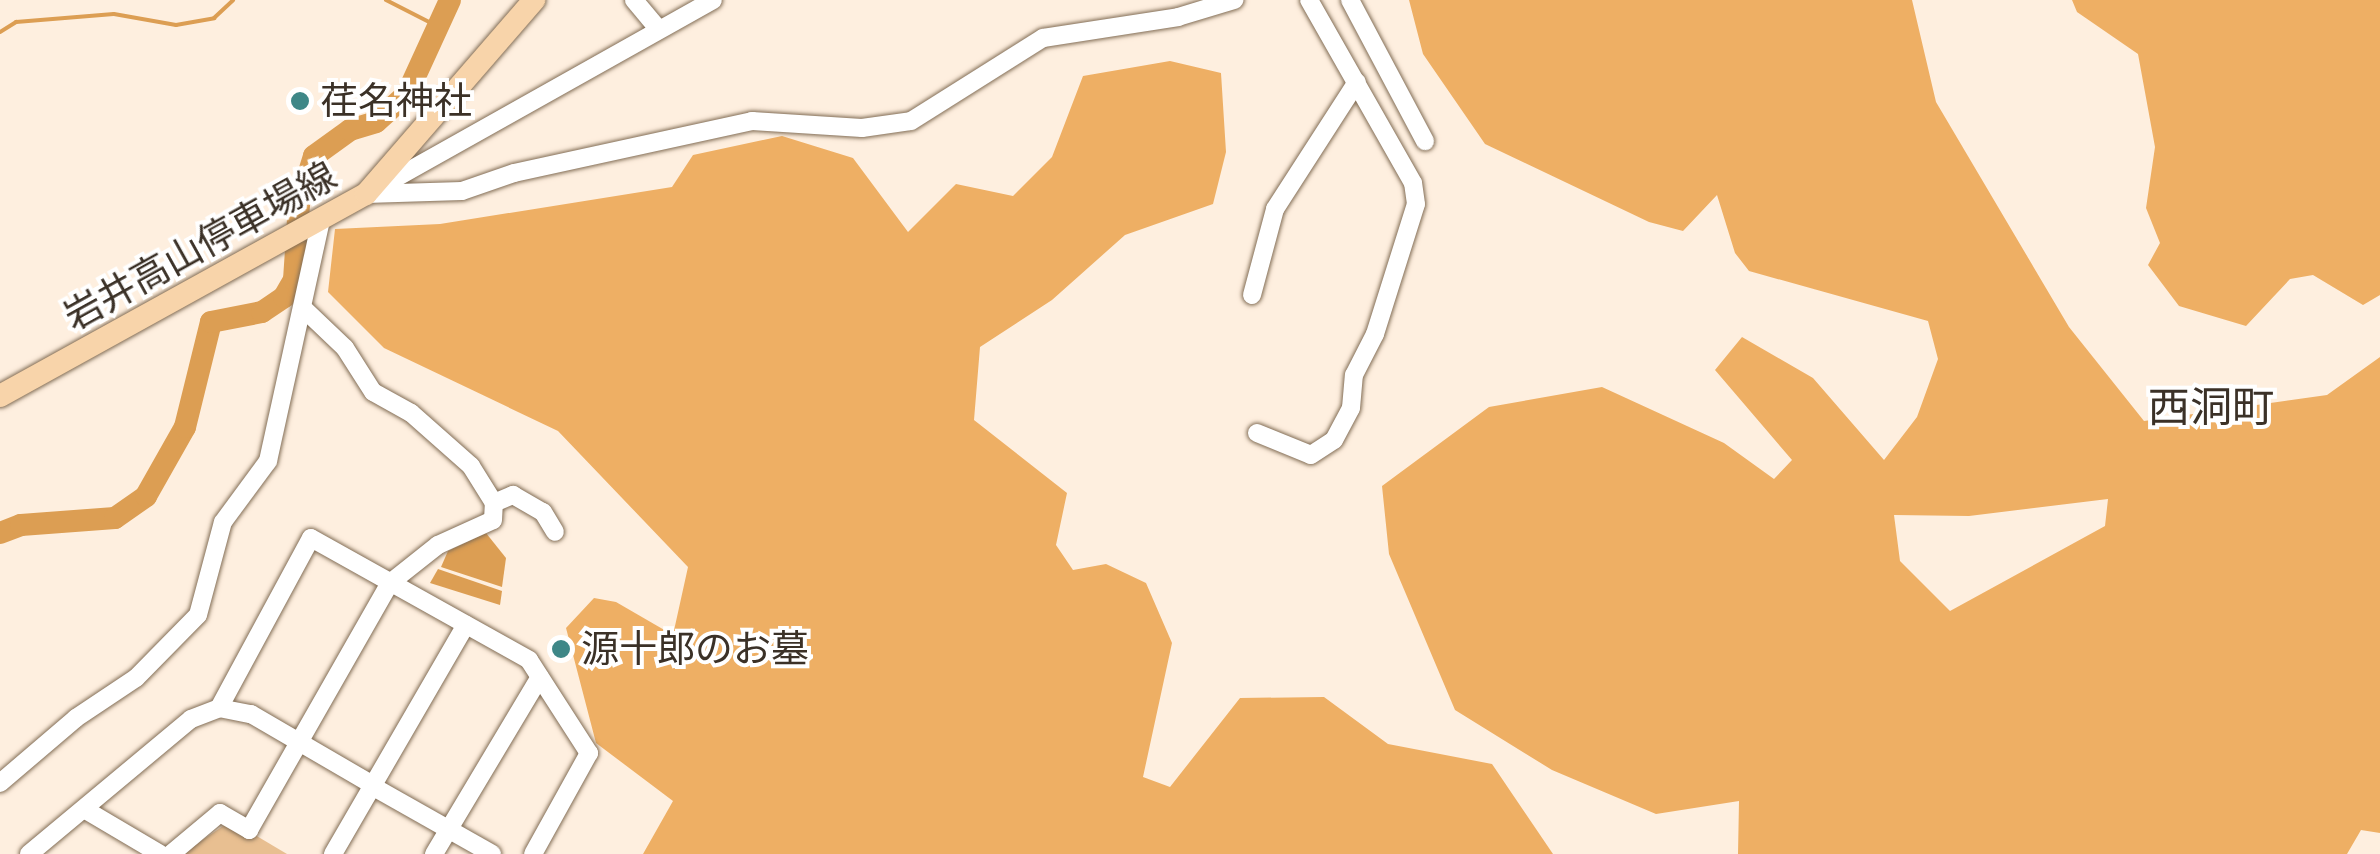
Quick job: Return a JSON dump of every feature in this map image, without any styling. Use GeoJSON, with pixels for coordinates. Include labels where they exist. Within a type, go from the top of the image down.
{"type":"FeatureCollection","features":[{"type":"Feature","properties":{"kind":"main road","name":"岩井高山停車場線"},"geometry":{"type":"LineString","coordinates":[[0,396],[366,194],[534,0]]}},
{"type":"Feature","properties":{"kind":"street"},"geometry":{"type":"LineString","coordinates":[[634,0],[658,30]]}},
{"type":"Feature","properties":{"kind":"street"},"geometry":{"type":"LineString","coordinates":[[366,194],[714,0]]}},
{"type":"Feature","properties":{"kind":"street"},"geometry":{"type":"LineString","coordinates":[[366,194],[462,191],[514,173],[752,121],[862,128],[911,121],[1043,38],[1178,17],[1234,0]]}},
{"type":"Feature","properties":{"kind":"street"},"geometry":{"type":"LineString","coordinates":[[1257,433],[1311,455],[1334,440],[1414,216],[1412,183],[1310,0]]}},
{"type":"Feature","properties":{"kind":"street"},"geometry":{"type":"LineString","coordinates":[[1350,0],[1425,142]]}},
{"type":"Feature","properties":{"kind":"street"},"geometry":{"type":"LineString","coordinates":[[1252,295],[1274,209],[1357,82]]}},
{"type":"Feature","properties":{"kind":"street"},"geometry":{"type":"LineString","coordinates":[[0,783],[76,718],[136,678],[191,627],[204,602],[223,522],[268,461],[303,308],[316,220]]}},
{"type":"Feature","properties":{"kind":"street"},"geometry":{"type":"LineString","coordinates":[[171,854],[220,813],[249,830],[390,583],[438,545],[493,520],[494,502],[465,460],[410,413],[373,392],[346,348],[303,308]]}},
{"type":"Feature","properties":{"kind":"street"},"geometry":{"type":"LineString","coordinates":[[494,502],[513,495],[543,512],[556,532]]}},
{"type":"Feature","properties":{"kind":"street"},"geometry":{"type":"LineString","coordinates":[[219,708],[312,538],[529,660],[589,752],[533,854]]}},
{"type":"Feature","properties":{"kind":"street"},"geometry":{"type":"LineString","coordinates":[[333,854],[466,625]]}},
{"type":"Feature","properties":{"kind":"street"},"geometry":{"type":"LineString","coordinates":[[434,854],[540,677]]}},
{"type":"Feature","properties":{"kind":"street"},"geometry":{"type":"LineString","coordinates":[[30,854],[190,719],[219,708],[251,714],[492,854]]}},
{"type":"Feature","properties":{"kind":"street"},"geometry":{"type":"LineString","coordinates":[[84,809],[160,854]]}},
{"type":"Feature","properties":{"kind":"shaded area"},"geometry":{"type":"Polygon","coordinates":[[[1409,0],[1912,0],[1936,102],[2069,327],[2144,421],[2327,395],[2380,357],[2380,833],[2361,830],[2347,854],[1738,854],[1739,801],[1656,814],[1552,770],[1455,710],[1389,554],[1382,486],[1489,407],[1602,387],[1724,443],[1774,479],[1792,460],[1715,370],[1742,337],[1813,378],[1884,460],[1917,417],[1938,359],[1928,321],[1749,271],[1735,253],[1717,195],[1683,231],[1649,222],[1485,144],[1423,54],[1409,0]],[[2108,499],[1969,516],[1894,515],[1900,561],[1950,611],[2105,526],[2108,499]]]}},
{"type":"Feature","properties":{"kind":"shaded area"},"geometry":{"type":"Polygon","coordinates":[[[2072,0],[2380,0],[2380,295],[2363,305],[2313,275],[2290,279],[2246,326],[2179,306],[2148,265],[2160,243],[2146,208],[2155,147],[2138,54],[2077,12],[2072,0]]]}},
{"type":"Feature","properties":{"kind":"shaded area"},"geometry":{"type":"Polygon","coordinates":[[[1170,61],[1221,73],[1226,152],[1213,204],[1125,235],[1052,300],[980,347],[974,420],[1067,493],[1056,545],[1073,570],[1106,564],[1146,583],[1172,643],[1143,777],[1170,787],[1240,698],[1324,697],[1388,744],[1492,764],[1553,854],[643,854],[673,801],[596,743],[566,628],[594,598],[616,602],[673,635],[688,567],[558,431],[384,348],[328,292],[335,229],[440,224],[672,187],[693,155],[782,136],[853,158],[908,232],[956,184],[1013,196],[1052,157],[1083,76],[1170,61]]]}},
{"type":"Feature","properties":{"kind":"shaded area"},"geometry":{"type":"Polygon","coordinates":[[[486,533],[506,558],[502,587],[441,567],[448,551],[486,533]]]}},
{"type":"Feature","properties":{"kind":"shaded area"},"geometry":{"type":"Polygon","coordinates":[[[438,569],[502,591],[500,605],[430,583],[438,569]]]}},
{"type":"Feature","properties":{"kind":"shaded area"},"geometry":{"type":"Polygon","coordinates":[[[226,824],[255,835],[287,854],[182,854],[226,824]]]}},
{"type":"Feature","properties":{"kind":"waterway"},"geometry":{"type":"LineString","coordinates":[[0,32],[16,22],[114,14],[176,25],[214,18],[233,0]]}},
{"type":"Feature","properties":{"kind":"waterway"},"geometry":{"type":"LineString","coordinates":[[386,0],[435,25]]}},
{"type":"Feature","properties":{"kind":"waterway"},"geometry":{"type":"LineString","coordinates":[[0,533],[21,525],[115,518],[146,496],[185,427],[211,322],[262,312],[284,297],[294,280],[299,204],[314,156],[350,130],[376,122],[407,94],[450,0]]}},
{"type":"Feature","properties":{"kind":"place","name":"荏名神社"},"geometry":{"type":"Point","coordinates":[300,101]}},
{"type":"Feature","properties":{"kind":"place","name":"源十郎のお墓"},"geometry":{"type":"Point","coordinates":[561,649]}},
{"type":"Feature","properties":{"kind":"district","name":"西洞町"},"geometry":{"type":"Point","coordinates":[2211,408]}}]}
